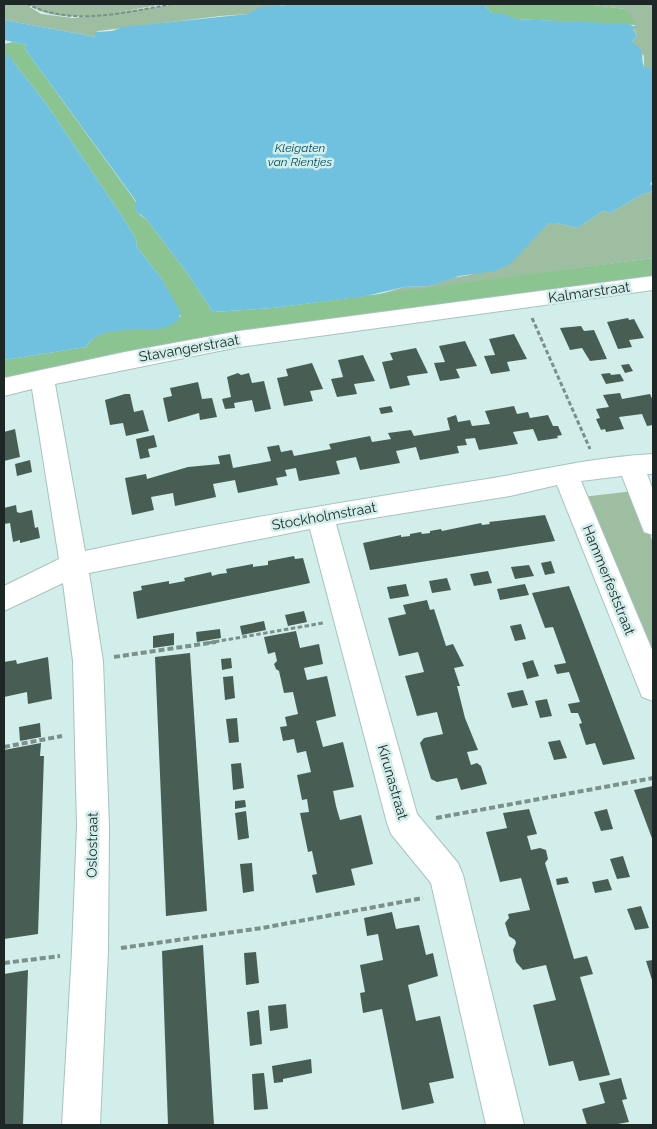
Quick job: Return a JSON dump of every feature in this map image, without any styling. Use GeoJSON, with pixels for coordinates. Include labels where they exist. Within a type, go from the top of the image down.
{"type":"FeatureCollection","features":[{"type":"Feature","properties":{"kind":"street","name":"Kalmarstraat"},"geometry":{"type":"LineString","coordinates":[[525,301],[653,283]]}},
{"type":"Feature","properties":{"kind":"street","name":"Stavangerstraat"},"geometry":{"type":"LineString","coordinates":[[4,387],[125,360],[239,339],[525,301]]}},
{"type":"Feature","properties":{"kind":"street"},"geometry":{"type":"LineString","coordinates":[[42,378],[74,565]]}},
{"type":"Feature","properties":{"kind":"street"},"geometry":{"type":"LineString","coordinates":[[642,465],[653,524]]}},
{"type":"Feature","properties":{"kind":"street","name":"Stockholmstraat"},"geometry":{"type":"LineString","coordinates":[[4,599],[74,565],[320,516],[510,486],[598,468],[642,465]]}},
{"type":"Feature","properties":{"kind":"street","name":"Hammerfeststraat"},"geometry":{"type":"LineString","coordinates":[[565,474],[653,687]]}},
{"type":"Feature","properties":{"kind":"street","name":"Kirunastraat"},"geometry":{"type":"LineString","coordinates":[[320,516],[404,824],[446,875],[505,1125]]}},
{"type":"Feature","properties":{"kind":"street","name":"Oslostraat"},"geometry":{"type":"LineString","coordinates":[[74,565],[88,661],[93,826],[90,951],[81,1125]]}},
{"type":"Feature","properties":{"kind":"path"},"geometry":{"type":"LineString","coordinates":[[27,4],[41,13],[61,17],[79,17],[173,4]]}},
{"type":"Feature","properties":{"kind":"path"},"geometry":{"type":"LineString","coordinates":[[525,301],[598,468]]}},
{"type":"Feature","properties":{"kind":"path"},"geometry":{"type":"LineString","coordinates":[[88,661],[232,640],[348,618]]}},
{"type":"Feature","properties":{"kind":"path"},"geometry":{"type":"LineString","coordinates":[[4,747],[90,731]]}},
{"type":"Feature","properties":{"kind":"path"},"geometry":{"type":"LineString","coordinates":[[404,824],[653,778]]}},
{"type":"Feature","properties":{"kind":"path"},"geometry":{"type":"LineString","coordinates":[[4,964],[262,928],[450,894]]}},
{"type":"Feature","properties":{"kind":"green space"},"geometry":{"type":"Polygon","coordinates":[[[4,4],[25,4],[41,14],[73,18],[179,4],[302,4],[283,5],[248,14],[98,31],[96,32],[96,37],[4,20],[4,4]]]}},
{"type":"Feature","properties":{"kind":"green space"},"geometry":{"type":"Polygon","coordinates":[[[29,4],[165,4],[114,13],[75,16],[57,15],[42,11],[29,4]]]}},
{"type":"Feature","properties":{"kind":"green space"},"geometry":{"type":"Polygon","coordinates":[[[483,4],[585,4],[625,9],[632,17],[635,25],[516,19],[492,13],[483,4]]]}},
{"type":"Feature","properties":{"kind":"green space"},"geometry":{"type":"Polygon","coordinates":[[[585,4],[653,4],[653,69],[644,68],[644,56],[632,41],[637,36],[633,28],[635,26],[625,9],[585,4]]]}},
{"type":"Feature","properties":{"kind":"green space"},"geometry":{"type":"Polygon","coordinates":[[[13,42],[27,45],[25,49],[136,202],[140,215],[147,220],[185,270],[213,312],[273,308],[653,258],[653,278],[539,294],[54,371],[4,383],[4,360],[86,347],[94,338],[105,332],[157,328],[170,324],[181,316],[162,279],[137,247],[136,239],[122,216],[45,102],[12,60],[12,56],[4,56],[4,44],[13,42]]]}},
{"type":"Feature","properties":{"kind":"green space"},"geometry":{"type":"Polygon","coordinates":[[[653,191],[653,258],[377,295],[404,287],[430,286],[451,278],[470,275],[528,244],[549,223],[577,228],[603,211],[610,213],[641,195],[653,191]]]}},
{"type":"Feature","properties":{"kind":"green space"},"geometry":{"type":"Polygon","coordinates":[[[634,491],[653,543],[653,669],[582,497],[634,491]]]}},
{"type":"Feature","properties":{"kind":"water","name":"Kleigaten van Rientjes"},"geometry":{"type":"Polygon","coordinates":[[[302,4],[483,4],[492,13],[501,13],[516,19],[628,24],[636,27],[633,29],[637,36],[632,41],[642,51],[644,67],[653,69],[653,181],[650,184],[653,186],[653,191],[641,195],[610,213],[603,211],[577,228],[549,223],[509,265],[495,271],[459,276],[430,286],[404,287],[366,296],[273,308],[213,312],[185,270],[147,220],[135,210],[136,201],[25,49],[27,45],[4,40],[4,20],[96,37],[95,32],[112,31],[123,27],[248,14],[260,7],[302,4]]]}},
{"type":"Feature","properties":{"kind":"water"},"geometry":{"type":"Polygon","coordinates":[[[4,56],[12,56],[12,60],[45,102],[122,216],[136,239],[137,247],[162,279],[181,313],[175,323],[164,328],[151,330],[107,332],[95,337],[86,347],[4,360],[4,56]]]}},
{"type":"Feature","properties":{"kind":"building"},"geometry":{"type":"Polygon","coordinates":[[[628,318],[629,320],[634,319],[644,338],[629,340],[632,347],[618,349],[607,322],[628,318]]]}},
{"type":"Feature","properties":{"kind":"building"},"geometry":{"type":"Polygon","coordinates":[[[581,326],[584,331],[594,330],[607,359],[590,361],[582,348],[570,350],[560,328],[581,326]]]}},
{"type":"Feature","properties":{"kind":"building"},"geometry":{"type":"Polygon","coordinates":[[[514,334],[527,359],[507,362],[510,371],[491,374],[484,356],[495,355],[489,339],[514,334]]]}},
{"type":"Feature","properties":{"kind":"building"},"geometry":{"type":"Polygon","coordinates":[[[465,341],[477,366],[456,369],[460,378],[440,381],[434,363],[445,362],[439,346],[465,341]]]}},
{"type":"Feature","properties":{"kind":"building"},"geometry":{"type":"Polygon","coordinates":[[[416,348],[428,373],[407,376],[410,385],[390,389],[382,362],[393,360],[390,353],[416,348]]]}},
{"type":"Feature","properties":{"kind":"building"},"geometry":{"type":"Polygon","coordinates":[[[363,355],[375,381],[354,384],[357,394],[337,397],[331,379],[343,377],[338,360],[363,355]]]}},
{"type":"Feature","properties":{"kind":"building"},"geometry":{"type":"Polygon","coordinates":[[[312,363],[323,389],[310,391],[313,401],[284,406],[277,378],[288,376],[286,369],[312,363]]]}},
{"type":"Feature","properties":{"kind":"building"},"geometry":{"type":"Polygon","coordinates":[[[629,364],[633,371],[625,373],[621,365],[629,364]]]}},
{"type":"Feature","properties":{"kind":"building"},"geometry":{"type":"Polygon","coordinates":[[[238,373],[241,375],[249,373],[252,383],[264,381],[271,409],[255,412],[252,400],[234,403],[235,408],[225,409],[222,399],[231,397],[227,377],[238,373]]]}},
{"type":"Feature","properties":{"kind":"building"},"geometry":{"type":"Polygon","coordinates":[[[610,373],[611,375],[620,374],[624,381],[606,384],[601,374],[610,373]]]}},
{"type":"Feature","properties":{"kind":"building"},"geometry":{"type":"Polygon","coordinates":[[[198,382],[202,399],[212,398],[217,417],[200,420],[199,413],[168,422],[163,398],[172,396],[170,388],[198,382]]]}},
{"type":"Feature","properties":{"kind":"building"},"geometry":{"type":"Polygon","coordinates":[[[620,393],[622,399],[650,394],[653,401],[653,425],[647,426],[642,414],[619,417],[624,429],[606,432],[605,429],[601,430],[596,419],[600,418],[596,409],[609,407],[603,395],[620,393]]]}},
{"type":"Feature","properties":{"kind":"building"},"geometry":{"type":"Polygon","coordinates":[[[130,394],[134,412],[143,410],[149,431],[126,436],[123,423],[110,425],[105,400],[130,394]]]}},
{"type":"Feature","properties":{"kind":"building"},"geometry":{"type":"Polygon","coordinates":[[[391,406],[393,412],[381,414],[379,408],[391,406]]]}},
{"type":"Feature","properties":{"kind":"building"},"geometry":{"type":"Polygon","coordinates":[[[514,406],[517,414],[528,412],[530,418],[548,415],[553,426],[558,426],[562,435],[557,436],[558,438],[538,441],[533,429],[513,432],[518,444],[479,450],[475,438],[465,439],[467,445],[457,446],[459,453],[420,460],[416,447],[396,451],[400,463],[360,470],[356,457],[336,461],[340,474],[299,481],[296,468],[285,470],[287,476],[276,478],[278,485],[238,493],[235,480],[213,484],[216,497],[175,506],[173,493],[151,497],[154,510],[132,515],[125,478],[146,474],[147,479],[188,467],[220,464],[218,456],[230,454],[233,468],[271,461],[267,447],[279,445],[281,452],[292,450],[294,456],[331,449],[329,444],[370,436],[372,442],[391,439],[388,433],[411,430],[414,436],[450,430],[447,418],[456,415],[458,422],[470,420],[472,426],[490,424],[485,411],[514,406]]]}},
{"type":"Feature","properties":{"kind":"building"},"geometry":{"type":"Polygon","coordinates":[[[15,429],[20,457],[4,461],[4,432],[15,429]]]}},
{"type":"Feature","properties":{"kind":"building"},"geometry":{"type":"Polygon","coordinates":[[[154,435],[157,447],[148,449],[150,457],[140,459],[136,439],[154,435]]]}},
{"type":"Feature","properties":{"kind":"building"},"geometry":{"type":"Polygon","coordinates":[[[30,460],[32,472],[17,476],[15,464],[30,460]]]}},
{"type":"Feature","properties":{"kind":"building"},"geometry":{"type":"Polygon","coordinates":[[[16,505],[17,512],[20,513],[32,510],[35,528],[38,527],[40,538],[20,543],[20,540],[13,542],[10,523],[4,524],[4,508],[16,505]]]}},
{"type":"Feature","properties":{"kind":"building"},"geometry":{"type":"Polygon","coordinates":[[[545,515],[555,541],[370,570],[363,543],[401,535],[401,537],[410,536],[410,534],[421,532],[422,534],[430,533],[430,531],[441,529],[442,531],[481,523],[482,525],[490,524],[489,522],[545,515]]]}},
{"type":"Feature","properties":{"kind":"building"},"geometry":{"type":"Polygon","coordinates":[[[294,556],[295,559],[303,558],[310,583],[137,619],[133,592],[142,590],[141,586],[169,581],[169,584],[185,581],[184,578],[211,572],[212,576],[227,573],[226,569],[253,564],[253,567],[268,565],[268,561],[294,556]]]}},
{"type":"Feature","properties":{"kind":"building"},"geometry":{"type":"Polygon","coordinates":[[[551,561],[555,573],[545,575],[541,563],[551,561]]]}},
{"type":"Feature","properties":{"kind":"building"},"geometry":{"type":"Polygon","coordinates":[[[529,565],[534,576],[515,579],[511,567],[529,565]]]}},
{"type":"Feature","properties":{"kind":"building"},"geometry":{"type":"Polygon","coordinates":[[[488,571],[492,583],[474,586],[470,574],[488,571]]]}},
{"type":"Feature","properties":{"kind":"building"},"geometry":{"type":"Polygon","coordinates":[[[447,578],[451,590],[432,593],[429,581],[447,578]]]}},
{"type":"Feature","properties":{"kind":"building"},"geometry":{"type":"Polygon","coordinates":[[[406,584],[409,596],[390,599],[387,587],[406,584]]]}},
{"type":"Feature","properties":{"kind":"building"},"geometry":{"type":"Polygon","coordinates":[[[525,584],[529,595],[500,600],[497,589],[525,584]]]}},
{"type":"Feature","properties":{"kind":"building"},"geometry":{"type":"Polygon","coordinates":[[[569,586],[635,759],[603,765],[595,743],[586,745],[579,724],[582,723],[578,713],[571,713],[568,704],[580,702],[569,672],[557,674],[554,665],[566,663],[553,627],[545,628],[532,593],[569,586]]]}},
{"type":"Feature","properties":{"kind":"building"},"geometry":{"type":"Polygon","coordinates":[[[427,600],[430,610],[434,609],[446,646],[453,644],[464,666],[454,668],[460,686],[457,686],[465,718],[478,750],[467,752],[471,765],[477,763],[481,766],[487,784],[461,790],[457,778],[437,782],[431,779],[420,743],[424,738],[443,734],[437,712],[417,716],[405,676],[424,672],[418,652],[399,656],[388,618],[406,614],[403,605],[427,600]]]}},
{"type":"Feature","properties":{"kind":"building"},"geometry":{"type":"Polygon","coordinates":[[[304,611],[307,622],[288,626],[285,615],[304,611]]]}},
{"type":"Feature","properties":{"kind":"building"},"geometry":{"type":"Polygon","coordinates":[[[264,621],[266,630],[242,635],[240,626],[264,621]]]}},
{"type":"Feature","properties":{"kind":"building"},"geometry":{"type":"Polygon","coordinates":[[[521,624],[526,639],[515,641],[510,626],[521,624]]]}},
{"type":"Feature","properties":{"kind":"building"},"geometry":{"type":"Polygon","coordinates":[[[220,629],[221,638],[197,642],[196,632],[220,629]]]}},
{"type":"Feature","properties":{"kind":"building"},"geometry":{"type":"Polygon","coordinates":[[[296,631],[300,648],[319,644],[323,664],[304,668],[307,680],[327,676],[336,716],[316,721],[323,747],[343,742],[354,787],[333,791],[336,806],[340,820],[361,815],[373,864],[351,869],[355,885],[316,893],[312,875],[317,874],[312,851],[308,852],[300,813],[309,812],[307,799],[302,800],[297,775],[311,772],[306,751],[297,753],[294,739],[283,741],[280,727],[287,726],[285,717],[298,714],[293,692],[284,693],[279,671],[274,664],[277,661],[275,652],[268,654],[264,637],[296,631]]]}},
{"type":"Feature","properties":{"kind":"building"},"geometry":{"type":"Polygon","coordinates":[[[174,633],[174,645],[153,648],[153,636],[174,633]]]}},
{"type":"Feature","properties":{"kind":"building"},"geometry":{"type":"Polygon","coordinates":[[[190,653],[207,911],[166,916],[155,657],[190,653]]]}},
{"type":"Feature","properties":{"kind":"building"},"geometry":{"type":"Polygon","coordinates":[[[48,657],[52,699],[28,704],[27,692],[4,697],[4,662],[16,660],[17,664],[48,657]]]}},
{"type":"Feature","properties":{"kind":"building"},"geometry":{"type":"Polygon","coordinates":[[[231,658],[232,668],[222,670],[221,659],[231,658]]]}},
{"type":"Feature","properties":{"kind":"building"},"geometry":{"type":"Polygon","coordinates":[[[533,660],[539,676],[527,679],[522,663],[533,660]]]}},
{"type":"Feature","properties":{"kind":"building"},"geometry":{"type":"Polygon","coordinates":[[[233,676],[235,698],[225,700],[223,677],[233,676]]]}},
{"type":"Feature","properties":{"kind":"building"},"geometry":{"type":"Polygon","coordinates":[[[523,690],[528,705],[512,708],[507,693],[523,690]]]}},
{"type":"Feature","properties":{"kind":"building"},"geometry":{"type":"Polygon","coordinates":[[[547,699],[552,716],[540,718],[535,701],[547,699]]]}},
{"type":"Feature","properties":{"kind":"building"},"geometry":{"type":"Polygon","coordinates":[[[237,718],[239,742],[229,743],[226,719],[237,718]]]}},
{"type":"Feature","properties":{"kind":"building"},"geometry":{"type":"Polygon","coordinates":[[[40,723],[41,737],[20,741],[19,727],[40,723]]]}},
{"type":"Feature","properties":{"kind":"building"},"geometry":{"type":"Polygon","coordinates":[[[560,740],[567,758],[554,760],[548,742],[560,740]]]}},
{"type":"Feature","properties":{"kind":"building"},"geometry":{"type":"Polygon","coordinates":[[[41,743],[40,756],[44,756],[38,934],[4,939],[4,750],[41,743]]]}},
{"type":"Feature","properties":{"kind":"building"},"geometry":{"type":"Polygon","coordinates":[[[241,763],[244,788],[233,790],[231,764],[241,763]]]}},
{"type":"Feature","properties":{"kind":"building"},"geometry":{"type":"Polygon","coordinates":[[[653,786],[653,841],[634,790],[653,786]]]}},
{"type":"Feature","properties":{"kind":"building"},"geometry":{"type":"Polygon","coordinates":[[[245,800],[246,807],[235,809],[235,801],[245,800]]]}},
{"type":"Feature","properties":{"kind":"building"},"geometry":{"type":"Polygon","coordinates":[[[529,809],[537,834],[527,836],[531,850],[540,848],[546,850],[548,859],[545,863],[574,959],[587,956],[593,974],[580,977],[610,1075],[579,1081],[573,1061],[549,1066],[533,1005],[556,1000],[546,965],[523,970],[516,962],[513,950],[516,943],[509,936],[505,923],[509,918],[508,914],[530,910],[521,878],[500,882],[486,832],[507,828],[503,813],[529,809]]]}},
{"type":"Feature","properties":{"kind":"building"},"geometry":{"type":"Polygon","coordinates":[[[607,809],[613,829],[601,831],[594,812],[607,809]]]}},
{"type":"Feature","properties":{"kind":"building"},"geometry":{"type":"Polygon","coordinates":[[[246,811],[249,838],[238,840],[235,813],[246,811]]]}},
{"type":"Feature","properties":{"kind":"building"},"geometry":{"type":"Polygon","coordinates":[[[623,856],[630,877],[617,879],[610,859],[623,856]]]}},
{"type":"Feature","properties":{"kind":"building"},"geometry":{"type":"Polygon","coordinates":[[[252,863],[254,891],[243,893],[240,864],[252,863]]]}},
{"type":"Feature","properties":{"kind":"building"},"geometry":{"type":"Polygon","coordinates":[[[567,877],[569,883],[557,885],[556,879],[567,877]]]}},
{"type":"Feature","properties":{"kind":"building"},"geometry":{"type":"Polygon","coordinates":[[[608,879],[612,890],[595,893],[592,882],[608,879]]]}},
{"type":"Feature","properties":{"kind":"building"},"geometry":{"type":"Polygon","coordinates":[[[641,906],[649,928],[635,930],[627,909],[641,906]]]}},
{"type":"Feature","properties":{"kind":"building"},"geometry":{"type":"Polygon","coordinates":[[[392,912],[396,929],[419,925],[426,955],[433,953],[438,976],[408,985],[416,1021],[440,1016],[454,1078],[429,1083],[434,1103],[402,1110],[382,1009],[363,1013],[360,993],[365,992],[360,965],[383,960],[378,934],[367,936],[364,918],[392,912]]]}},
{"type":"Feature","properties":{"kind":"building"},"geometry":{"type":"Polygon","coordinates":[[[203,945],[214,1125],[168,1125],[162,951],[203,945]]]}},
{"type":"Feature","properties":{"kind":"building"},"geometry":{"type":"Polygon","coordinates":[[[256,952],[259,983],[246,985],[244,953],[256,952]]]}},
{"type":"Feature","properties":{"kind":"building"},"geometry":{"type":"Polygon","coordinates":[[[653,960],[653,983],[646,961],[653,960]]]}},
{"type":"Feature","properties":{"kind":"building"},"geometry":{"type":"Polygon","coordinates":[[[28,970],[23,1125],[4,1125],[4,974],[28,970]]]}},
{"type":"Feature","properties":{"kind":"building"},"geometry":{"type":"Polygon","coordinates":[[[286,1004],[288,1028],[270,1031],[268,1006],[286,1004]]]}},
{"type":"Feature","properties":{"kind":"building"},"geometry":{"type":"Polygon","coordinates":[[[259,1010],[262,1044],[250,1046],[247,1012],[259,1010]]]}},
{"type":"Feature","properties":{"kind":"building"},"geometry":{"type":"Polygon","coordinates":[[[311,1059],[312,1073],[283,1079],[283,1082],[274,1083],[272,1066],[311,1059]]]}},
{"type":"Feature","properties":{"kind":"building"},"geometry":{"type":"Polygon","coordinates":[[[264,1073],[268,1109],[254,1110],[252,1074],[264,1073]]]}},
{"type":"Feature","properties":{"kind":"building"},"geometry":{"type":"Polygon","coordinates":[[[621,1078],[627,1099],[622,1100],[629,1122],[612,1125],[587,1125],[582,1109],[605,1103],[599,1083],[621,1078]]]}}]}
